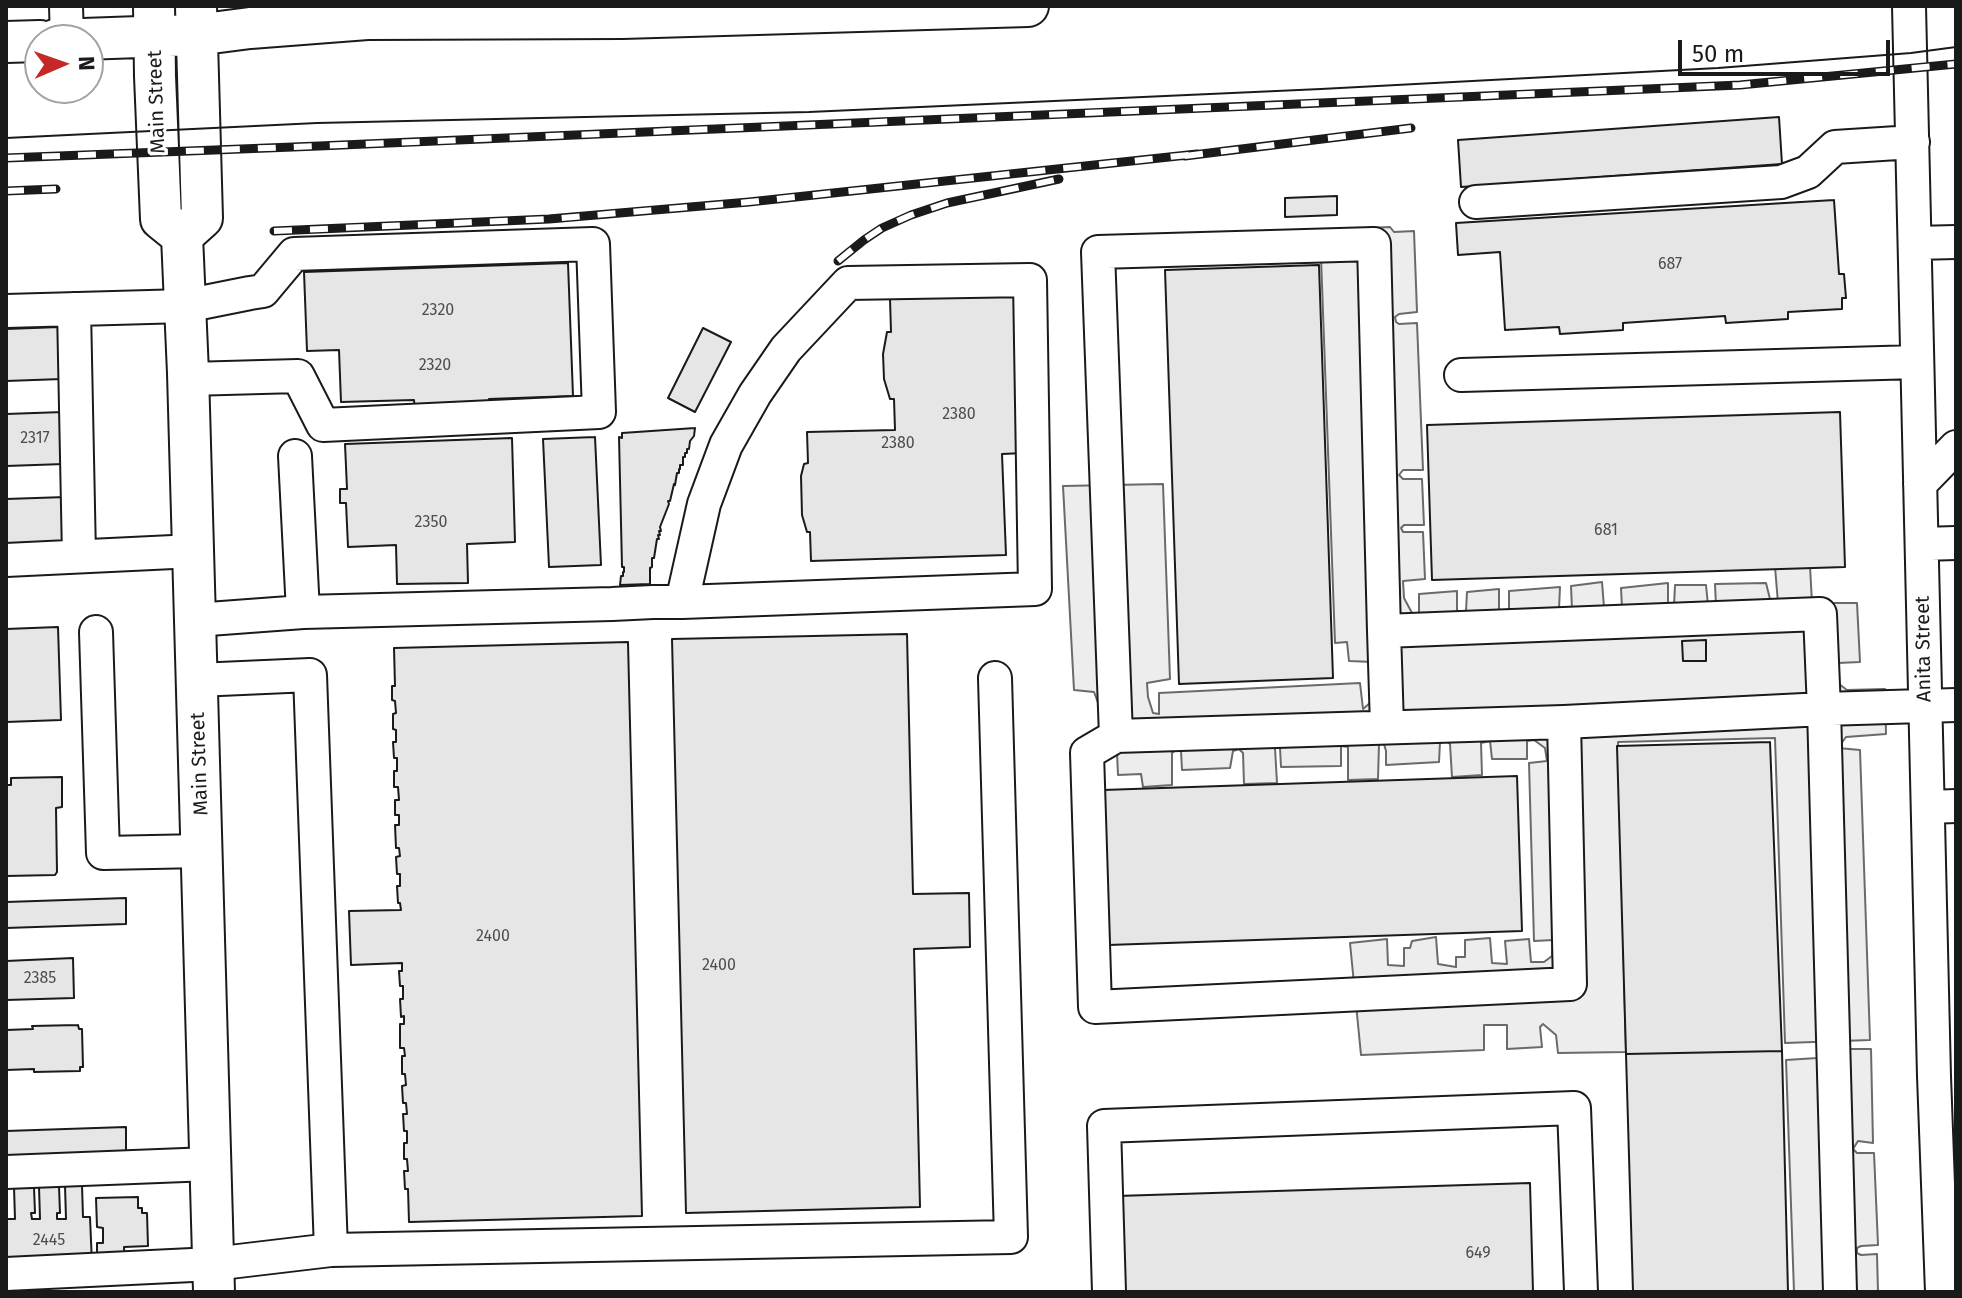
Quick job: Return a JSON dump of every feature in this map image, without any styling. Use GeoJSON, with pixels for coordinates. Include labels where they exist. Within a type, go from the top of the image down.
{"type":"FeatureCollection","features":[{"type":"Feature","properties":{"kind":"main road"},"geometry":{"type":"LineString","coordinates":[[104,32],[155,22],[196,21],[250,28],[368,13],[1028,6]]}},
{"type":"Feature","properties":{"kind":"main road","name":"Main Street"},"geometry":{"type":"LineString","coordinates":[[182,236],[202,218],[196,21]]}},
{"type":"Feature","properties":{"kind":"main road","name":"Main Street"},"geometry":{"type":"LineString","coordinates":[[155,22],[161,219],[182,236],[189,379],[213,1278]]}},
{"type":"Feature","properties":{"kind":"street","name":"Anita Street"},"geometry":{"type":"LineString","coordinates":[[1909,6],[1922,544],[1941,706],[1945,1076],[1942,1292]]}},
{"type":"Feature","properties":{"kind":"street"},"geometry":{"type":"LineString","coordinates":[[1476,202],[1781,182],[1808,172],[1835,147],[1913,142]]}},
{"type":"Feature","properties":{"kind":"street"},"geometry":{"type":"LineString","coordinates":[[1915,243],[1956,242]]}},
{"type":"Feature","properties":{"kind":"street"},"geometry":{"type":"LineString","coordinates":[[6,311],[185,306],[263,291],[294,254],[593,244],[599,412],[323,425],[298,376],[189,379]]}},
{"type":"Feature","properties":{"kind":"street"},"geometry":{"type":"LineString","coordinates":[[1116,736],[1098,252],[1374,244],[1387,726]]}},
{"type":"Feature","properties":{"kind":"street"},"geometry":{"type":"LineString","coordinates":[[195,620],[303,612],[682,602],[1035,589],[1030,280],[848,283],[786,349],[755,394],[726,445],[704,504],[682,602]]}},
{"type":"Feature","properties":{"kind":"street"},"geometry":{"type":"LineString","coordinates":[[74,309],[79,556]]}},
{"type":"Feature","properties":{"kind":"street"},"geometry":{"type":"LineString","coordinates":[[1461,375],[1917,362]]}},
{"type":"Feature","properties":{"kind":"street"},"geometry":{"type":"LineString","coordinates":[[1920,484],[1956,447]]}},
{"type":"Feature","properties":{"kind":"street"},"geometry":{"type":"LineString","coordinates":[[295,456],[303,612]]}},
{"type":"Feature","properties":{"kind":"street"},"geometry":{"type":"LineString","coordinates":[[1922,544],[1956,543]]}},
{"type":"Feature","properties":{"kind":"street"},"geometry":{"type":"LineString","coordinates":[[6,560],[194,551]]}},
{"type":"Feature","properties":{"kind":"street"},"geometry":{"type":"LineString","coordinates":[[1384,631],[1820,614],[1840,1292]]}},
{"type":"Feature","properties":{"kind":"street"},"geometry":{"type":"LineString","coordinates":[[96,632],[103,853],[202,851]]}},
{"type":"Feature","properties":{"kind":"street"},"geometry":{"type":"LineString","coordinates":[[197,680],[310,675],[331,1250]]}},
{"type":"Feature","properties":{"kind":"street"},"geometry":{"type":"LineString","coordinates":[[6,1274],[213,1278],[331,1250],[1011,1237],[995,678]]}},
{"type":"Feature","properties":{"kind":"street"},"geometry":{"type":"LineString","coordinates":[[1564,722],[1570,984],[1095,1007],[1087,753],[1116,736],[1941,706]]}},
{"type":"Feature","properties":{"kind":"street"},"geometry":{"type":"LineString","coordinates":[[1109,1292],[1104,1126],[1574,1108],[1581,1292]]}},
{"type":"Feature","properties":{"kind":"street"},"geometry":{"type":"LineString","coordinates":[[6,1172],[210,1164]]}},
{"type":"Feature","properties":{"kind":"shaded area"},"geometry":{"type":"Polygon","coordinates":[[[1390,227],[1394,232],[1414,231],[1417,312],[1395,317],[1399,324],[1417,323],[1423,470],[1403,470],[1399,475],[1403,479],[1422,479],[1424,525],[1404,525],[1401,528],[1403,532],[1423,532],[1425,579],[1403,581],[1404,598],[1412,613],[1419,613],[1419,594],[1457,591],[1457,610],[1461,613],[1466,611],[1467,592],[1499,589],[1499,610],[1509,610],[1509,591],[1560,587],[1559,609],[1572,610],[1571,586],[1602,582],[1604,607],[1622,608],[1621,588],[1668,583],[1668,604],[1674,606],[1675,585],[1706,585],[1708,605],[1716,606],[1715,584],[1766,583],[1771,603],[1778,603],[1775,567],[1810,566],[1812,603],[1857,603],[1860,662],[1838,663],[1839,684],[1847,690],[1885,689],[1886,734],[1846,737],[1838,748],[1860,750],[1870,1040],[1785,1043],[1775,738],[1618,742],[1626,1052],[1558,1053],[1556,1035],[1543,1024],[1540,1027],[1542,1047],[1507,1049],[1507,1025],[1484,1025],[1484,1050],[1361,1055],[1350,943],[1387,939],[1388,965],[1404,966],[1404,948],[1410,948],[1412,941],[1436,937],[1438,964],[1456,967],[1456,957],[1465,957],[1465,940],[1490,938],[1492,963],[1507,964],[1505,941],[1529,939],[1531,962],[1544,962],[1552,956],[1553,940],[1534,941],[1529,763],[1547,761],[1545,748],[1534,740],[1527,741],[1527,759],[1492,759],[1490,741],[1481,743],[1482,775],[1452,777],[1450,744],[1447,741],[1440,742],[1439,762],[1386,765],[1384,744],[1379,744],[1378,779],[1348,780],[1348,747],[1341,746],[1341,766],[1281,767],[1280,748],[1275,748],[1277,783],[1244,784],[1243,753],[1239,749],[1233,751],[1230,768],[1182,770],[1181,751],[1176,750],[1172,753],[1172,785],[1143,787],[1141,774],[1118,775],[1117,753],[1094,692],[1074,690],[1063,486],[1163,484],[1170,679],[1147,683],[1153,713],[1159,714],[1159,693],[1360,683],[1363,709],[1371,702],[1373,662],[1349,661],[1347,642],[1335,643],[1320,230],[1390,227]]]}},
{"type":"Feature","properties":{"kind":"shaded area"},"geometry":{"type":"Polygon","coordinates":[[[1819,1049],[1871,1049],[1873,1143],[1858,1141],[1853,1149],[1857,1153],[1874,1153],[1878,1245],[1861,1246],[1857,1248],[1857,1253],[1877,1254],[1878,1292],[1794,1292],[1786,1060],[1817,1058],[1819,1049]]]}},
{"type":"Feature","properties":{"kind":"building"},"geometry":{"type":"Polygon","coordinates":[[[1779,117],[1782,164],[1461,187],[1458,140],[1779,117]]]}},
{"type":"Feature","properties":{"kind":"building"},"geometry":{"type":"Polygon","coordinates":[[[1337,196],[1337,215],[1285,217],[1285,198],[1337,196]]]}},
{"type":"Feature","properties":{"kind":"building"},"geometry":{"type":"Polygon","coordinates":[[[1834,200],[1839,274],[1844,274],[1846,298],[1842,298],[1842,309],[1788,312],[1788,319],[1726,323],[1725,316],[1623,323],[1623,330],[1560,334],[1559,327],[1505,330],[1500,252],[1458,255],[1456,223],[1834,200]]]}},
{"type":"Feature","properties":{"kind":"building"},"geometry":{"type":"Polygon","coordinates":[[[568,263],[573,396],[489,399],[489,409],[415,411],[414,400],[341,402],[339,350],[307,351],[304,272],[568,263]]]}},
{"type":"Feature","properties":{"kind":"building"},"geometry":{"type":"Polygon","coordinates":[[[1319,265],[1333,678],[1179,684],[1165,270],[1319,265]]]}},
{"type":"Feature","properties":{"kind":"building"},"geometry":{"type":"Polygon","coordinates":[[[1019,295],[1024,453],[1002,454],[1006,555],[811,561],[810,532],[807,532],[802,515],[801,476],[804,464],[808,463],[807,432],[895,430],[894,399],[890,399],[884,379],[883,354],[887,332],[891,332],[890,299],[1019,295]]]}},
{"type":"Feature","properties":{"kind":"building"},"geometry":{"type":"Polygon","coordinates":[[[60,327],[62,379],[6,381],[6,329],[60,327]]]}},
{"type":"Feature","properties":{"kind":"building"},"geometry":{"type":"Polygon","coordinates":[[[703,328],[731,342],[695,412],[668,398],[703,328]]]}},
{"type":"Feature","properties":{"kind":"building"},"geometry":{"type":"Polygon","coordinates":[[[63,412],[64,464],[6,466],[6,414],[63,412]]]}},
{"type":"Feature","properties":{"kind":"building"},"geometry":{"type":"Polygon","coordinates":[[[1840,412],[1845,567],[1432,580],[1427,425],[1840,412]]]}},
{"type":"Feature","properties":{"kind":"building"},"geometry":{"type":"Polygon","coordinates":[[[695,428],[660,527],[650,568],[650,584],[620,585],[624,567],[619,437],[622,438],[622,433],[695,428]]]}},
{"type":"Feature","properties":{"kind":"building"},"geometry":{"type":"Polygon","coordinates":[[[595,437],[601,565],[549,567],[543,439],[595,437]]]}},
{"type":"Feature","properties":{"kind":"building"},"geometry":{"type":"Polygon","coordinates":[[[512,438],[515,542],[467,544],[468,583],[397,584],[396,545],[348,547],[346,503],[340,503],[340,489],[347,489],[345,444],[512,438]]]}},
{"type":"Feature","properties":{"kind":"building"},"geometry":{"type":"Polygon","coordinates":[[[66,497],[71,547],[6,552],[6,499],[66,497]]]}},
{"type":"Feature","properties":{"kind":"building"},"geometry":{"type":"Polygon","coordinates":[[[58,627],[61,720],[6,722],[6,629],[58,627]]]}},
{"type":"Feature","properties":{"kind":"building"},"geometry":{"type":"Polygon","coordinates":[[[907,634],[913,894],[969,893],[970,947],[914,949],[920,1207],[686,1213],[672,639],[907,634]]]}},
{"type":"Feature","properties":{"kind":"building"},"geometry":{"type":"Polygon","coordinates":[[[1706,640],[1706,661],[1683,661],[1682,641],[1706,640]]]}},
{"type":"Feature","properties":{"kind":"building"},"geometry":{"type":"Polygon","coordinates":[[[628,642],[642,1216],[409,1222],[404,1171],[408,1171],[407,1159],[404,1159],[407,1131],[404,1131],[403,1114],[407,1114],[402,1086],[406,1085],[405,1074],[402,1074],[402,1056],[405,1056],[404,1048],[400,1048],[400,1024],[404,1024],[400,999],[403,999],[403,986],[400,986],[399,971],[402,971],[402,963],[351,965],[349,911],[401,910],[396,857],[400,856],[399,848],[396,848],[395,825],[399,825],[399,815],[395,815],[395,800],[399,800],[398,787],[394,787],[397,758],[394,758],[393,742],[396,742],[396,730],[393,729],[395,701],[392,700],[392,686],[395,686],[394,648],[628,642]]]}},
{"type":"Feature","properties":{"kind":"building"},"geometry":{"type":"Polygon","coordinates":[[[1770,742],[1782,1051],[1626,1054],[1617,746],[1770,742]]]}},
{"type":"Feature","properties":{"kind":"building"},"geometry":{"type":"Polygon","coordinates":[[[1517,776],[1522,931],[1108,945],[1103,790],[1517,776]]]}},
{"type":"Feature","properties":{"kind":"building"},"geometry":{"type":"Polygon","coordinates":[[[62,777],[62,807],[56,808],[57,872],[55,875],[6,876],[6,785],[11,785],[11,778],[62,777]]]}},
{"type":"Feature","properties":{"kind":"building"},"geometry":{"type":"Polygon","coordinates":[[[126,898],[126,924],[6,928],[6,902],[126,898]]]}},
{"type":"Feature","properties":{"kind":"building"},"geometry":{"type":"Polygon","coordinates":[[[73,958],[74,998],[6,1000],[6,961],[73,958]]]}},
{"type":"Feature","properties":{"kind":"building"},"geometry":{"type":"Polygon","coordinates":[[[78,1025],[82,1029],[83,1067],[80,1071],[6,1070],[6,1030],[78,1025]]]}},
{"type":"Feature","properties":{"kind":"building"},"geometry":{"type":"Polygon","coordinates":[[[1782,1051],[1788,1292],[1633,1292],[1626,1054],[1782,1051]]]}},
{"type":"Feature","properties":{"kind":"building"},"geometry":{"type":"Polygon","coordinates":[[[126,1127],[126,1153],[6,1157],[6,1131],[126,1127]]]}},
{"type":"Feature","properties":{"kind":"building"},"geometry":{"type":"Polygon","coordinates":[[[1530,1183],[1533,1292],[1120,1292],[1117,1196],[1530,1183]]]}},
{"type":"Feature","properties":{"kind":"building"},"geometry":{"type":"Polygon","coordinates":[[[82,1185],[83,1217],[90,1217],[92,1264],[6,1267],[6,1219],[15,1219],[14,1187],[34,1187],[35,1213],[31,1213],[32,1219],[40,1219],[39,1187],[59,1186],[60,1213],[57,1213],[57,1219],[66,1219],[65,1186],[82,1185]]]}},
{"type":"Feature","properties":{"kind":"building"},"geometry":{"type":"Polygon","coordinates":[[[138,1197],[138,1208],[142,1208],[142,1213],[147,1213],[148,1246],[124,1247],[125,1262],[97,1263],[97,1243],[103,1243],[103,1228],[97,1227],[96,1198],[138,1197]]]}},
{"type":"Feature","properties":{"kind":"tram line"},"geometry":{"type":"LineString","coordinates":[[6,138],[317,123],[809,112],[1321,89],[1718,68],[1956,47]]}},
{"type":"Feature","properties":{"kind":"railway"},"geometry":{"type":"LineString","coordinates":[[6,158],[1740,85],[1956,64]]}},
{"type":"Feature","properties":{"kind":"railway"},"geometry":{"type":"LineString","coordinates":[[1185,156],[1411,128]]}},
{"type":"Feature","properties":{"kind":"railway"},"geometry":{"type":"LineString","coordinates":[[274,231],[549,219],[749,202],[1197,154]]}},
{"type":"Feature","properties":{"kind":"railway"},"geometry":{"type":"LineString","coordinates":[[838,261],[882,228],[911,215],[947,203],[1059,179]]}},
{"type":"Feature","properties":{"kind":"railway"},"geometry":{"type":"LineString","coordinates":[[6,191],[56,189]]}}]}
